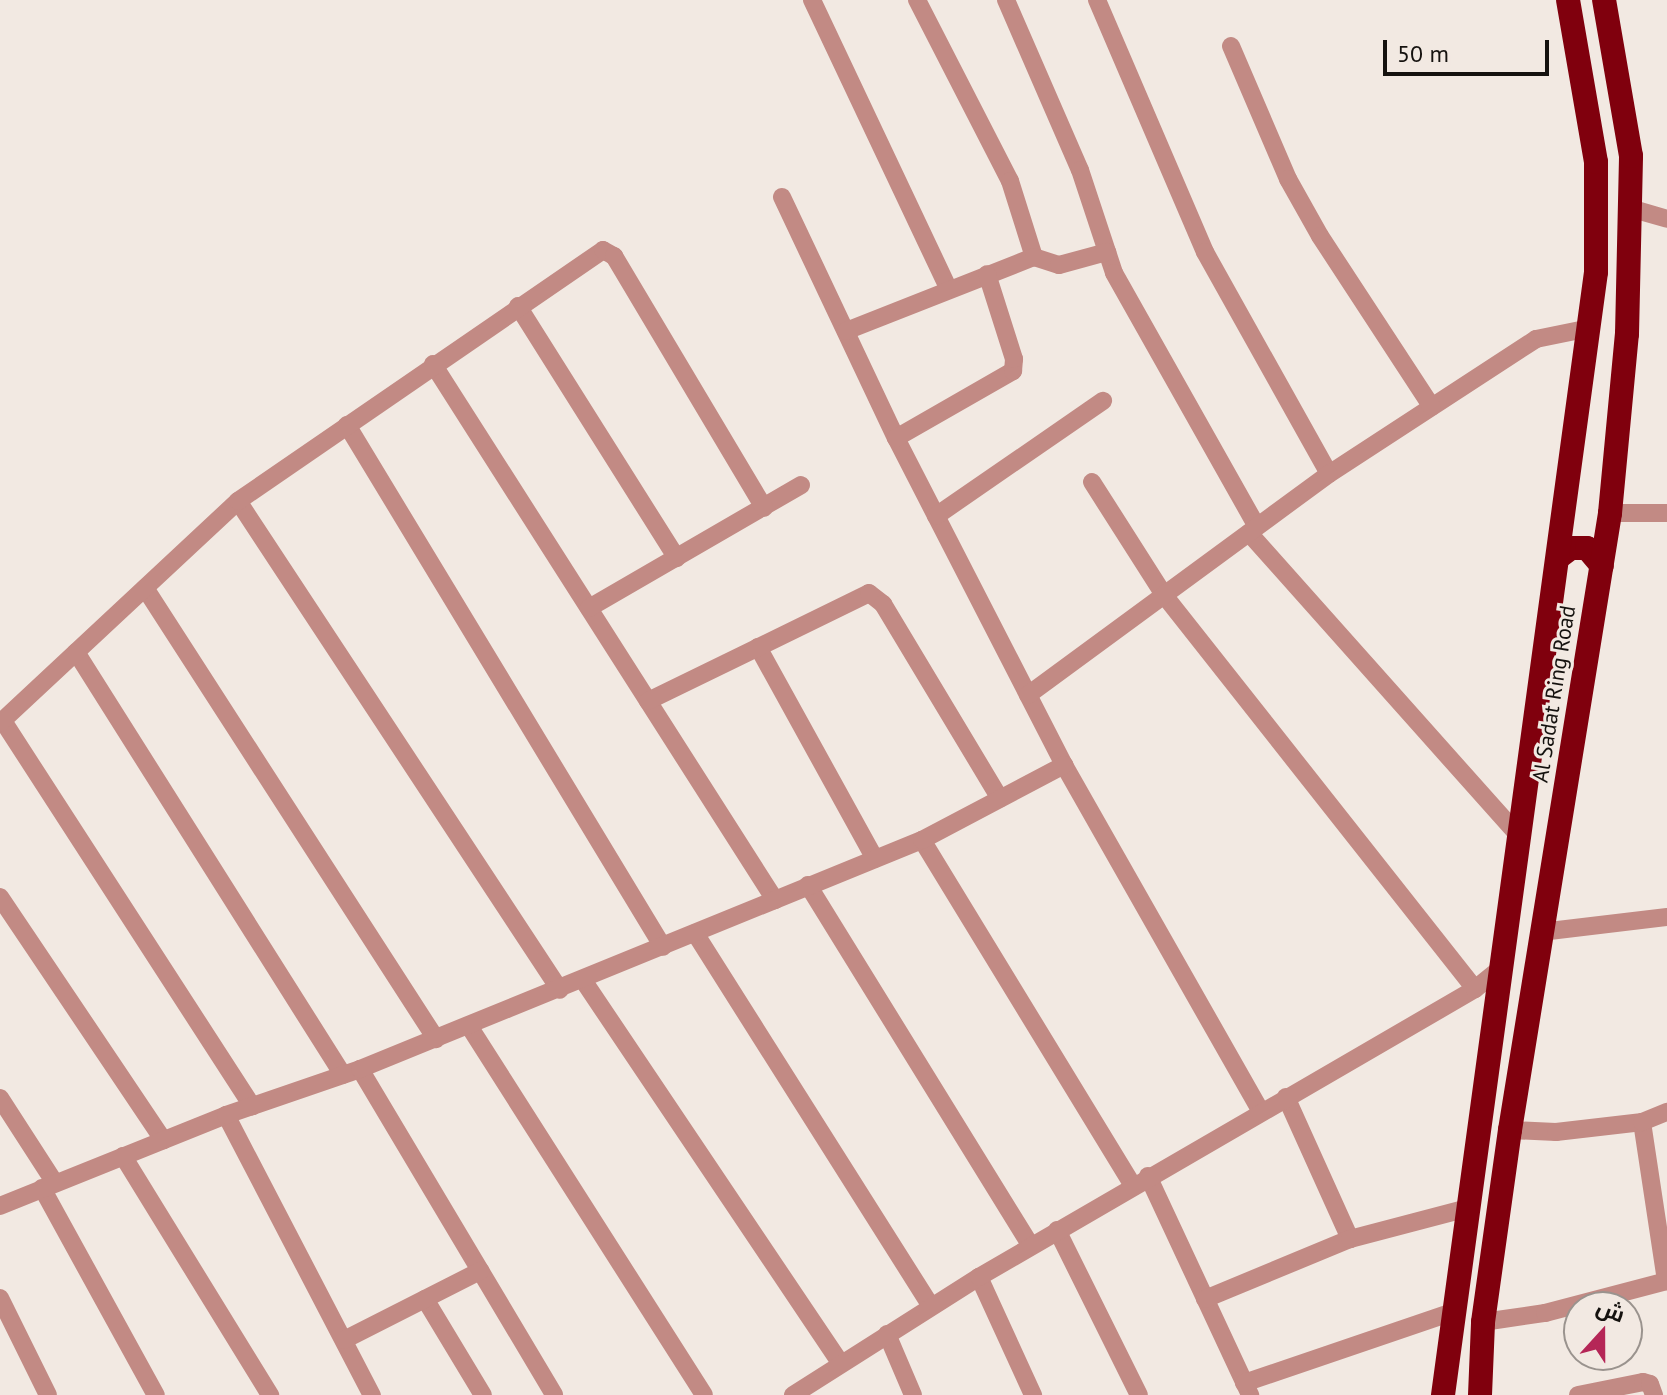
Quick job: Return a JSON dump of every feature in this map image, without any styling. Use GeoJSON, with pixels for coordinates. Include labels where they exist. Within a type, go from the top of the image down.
{"type":"FeatureCollection","features":[{"type":"Feature","properties":{"kind":"highway","name":"Al Sadat Ring Road"},"geometry":{"type":"LineString","coordinates":[[1443,1395],[1464,1209],[1521,838],[1596,272],[1596,162],[1568,0]]}},
{"type":"Feature","properties":{"kind":"highway","name":"Al Sadat Ring Road"},"geometry":{"type":"LineString","coordinates":[[1480,1395],[1483,1322],[1510,1130],[1610,513],[1633,209],[1625,103],[1604,0]]}},
{"type":"Feature","properties":{"kind":"highway"},"geometry":{"type":"LineString","coordinates":[[1559,557],[1571,548],[1587,548],[1602,566]]}},
{"type":"Feature","properties":{"kind":"street"},"geometry":{"type":"LineString","coordinates":[[812,0],[948,288]]}},
{"type":"Feature","properties":{"kind":"street"},"geometry":{"type":"LineString","coordinates":[[917,0],[1010,181],[1034,257]]}},
{"type":"Feature","properties":{"kind":"street"},"geometry":{"type":"LineString","coordinates":[[1006,0],[1080,170],[1107,252],[1154,352],[1253,530],[1521,838]]}},
{"type":"Feature","properties":{"kind":"street"},"geometry":{"type":"LineString","coordinates":[[1097,0],[1205,252],[1329,474]]}},
{"type":"Feature","properties":{"kind":"street"},"geometry":{"type":"LineString","coordinates":[[1231,46],[1288,179],[1320,236],[1432,407]]}},
{"type":"Feature","properties":{"kind":"street"},"geometry":{"type":"LineString","coordinates":[[782,197],[896,438],[1064,765],[1261,1112]]}},
{"type":"Feature","properties":{"kind":"street"},"geometry":{"type":"LineString","coordinates":[[1633,209],[1667,219]]}},
{"type":"Feature","properties":{"kind":"street"},"geometry":{"type":"LineString","coordinates":[[252,1106],[1,722],[238,501],[596,252],[609,252],[764,508]]}},
{"type":"Feature","properties":{"kind":"street"},"geometry":{"type":"LineString","coordinates":[[846,331],[948,288],[1034,257],[1059,265],[1107,252]]}},
{"type":"Feature","properties":{"kind":"street"},"geometry":{"type":"LineString","coordinates":[[896,438],[1013,371],[1014,359],[987,274]]}},
{"type":"Feature","properties":{"kind":"street"},"geometry":{"type":"LineString","coordinates":[[518,306],[677,558]]}},
{"type":"Feature","properties":{"kind":"street"},"geometry":{"type":"LineString","coordinates":[[1028,695],[1329,474],[1536,339],[1590,328]]}},
{"type":"Feature","properties":{"kind":"street"},"geometry":{"type":"LineString","coordinates":[[433,364],[775,900]]}},
{"type":"Feature","properties":{"kind":"street"},"geometry":{"type":"LineString","coordinates":[[936,516],[1103,401]]}},
{"type":"Feature","properties":{"kind":"street"},"geometry":{"type":"LineString","coordinates":[[347,425],[663,947]]}},
{"type":"Feature","properties":{"kind":"street"},"geometry":{"type":"LineString","coordinates":[[1092,482],[1164,595],[1475,989]]}},
{"type":"Feature","properties":{"kind":"street"},"geometry":{"type":"LineString","coordinates":[[589,608],[801,485]]}},
{"type":"Feature","properties":{"kind":"street"},"geometry":{"type":"LineString","coordinates":[[238,501],[560,990]]}},
{"type":"Feature","properties":{"kind":"street"},"geometry":{"type":"LineString","coordinates":[[1610,513],[1667,513]]}},
{"type":"Feature","properties":{"kind":"street"},"geometry":{"type":"LineString","coordinates":[[145,588],[436,1039]]}},
{"type":"Feature","properties":{"kind":"street"},"geometry":{"type":"LineString","coordinates":[[648,701],[864,594],[875,595],[1000,799]]}},
{"type":"Feature","properties":{"kind":"street"},"geometry":{"type":"LineString","coordinates":[[758,647],[875,859]]}},
{"type":"Feature","properties":{"kind":"street"},"geometry":{"type":"LineString","coordinates":[[76,652],[352,1072],[480,1271],[554,1395]]}},
{"type":"Feature","properties":{"kind":"street"},"geometry":{"type":"LineString","coordinates":[[0,1206],[226,1115],[352,1072],[560,990],[922,840],[1064,765]]}},
{"type":"Feature","properties":{"kind":"street"},"geometry":{"type":"LineString","coordinates":[[922,840],[1141,1181],[1205,1299],[1247,1389],[1450,1313]]}},
{"type":"Feature","properties":{"kind":"street"},"geometry":{"type":"LineString","coordinates":[[808,885],[1031,1246]]}},
{"type":"Feature","properties":{"kind":"street"},"geometry":{"type":"LineString","coordinates":[[0,897],[163,1140]]}},
{"type":"Feature","properties":{"kind":"street"},"geometry":{"type":"LineString","coordinates":[[1541,932],[1667,917]]}},
{"type":"Feature","properties":{"kind":"street"},"geometry":{"type":"LineString","coordinates":[[695,933],[931,1307]]}},
{"type":"Feature","properties":{"kind":"street"},"geometry":{"type":"LineString","coordinates":[[793,1395],[979,1277],[1475,989],[1501,968]]}},
{"type":"Feature","properties":{"kind":"street"},"geometry":{"type":"LineString","coordinates":[[583,980],[840,1363]]}},
{"type":"Feature","properties":{"kind":"street"},"geometry":{"type":"LineString","coordinates":[[469,1026],[704,1395]]}},
{"type":"Feature","properties":{"kind":"street"},"geometry":{"type":"LineString","coordinates":[[1286,1097],[1350,1239]]}},
{"type":"Feature","properties":{"kind":"street"},"geometry":{"type":"LineString","coordinates":[[0,1098],[156,1395]]}},
{"type":"Feature","properties":{"kind":"street"},"geometry":{"type":"LineString","coordinates":[[1510,1130],[1556,1132],[1642,1122],[1667,1112]]}},
{"type":"Feature","properties":{"kind":"street"},"geometry":{"type":"LineString","coordinates":[[226,1115],[372,1395]]}},
{"type":"Feature","properties":{"kind":"street"},"geometry":{"type":"LineString","coordinates":[[1483,1322],[1545,1313],[1667,1281],[1642,1122]]}},
{"type":"Feature","properties":{"kind":"street"},"geometry":{"type":"LineString","coordinates":[[123,1156],[270,1395]]}},
{"type":"Feature","properties":{"kind":"street"},"geometry":{"type":"LineString","coordinates":[[1205,1299],[1350,1239],[1464,1209]]}},
{"type":"Feature","properties":{"kind":"street"},"geometry":{"type":"LineString","coordinates":[[1057,1230],[1139,1395]]}},
{"type":"Feature","properties":{"kind":"street"},"geometry":{"type":"LineString","coordinates":[[344,1340],[480,1271]]}},
{"type":"Feature","properties":{"kind":"street"},"geometry":{"type":"LineString","coordinates":[[979,1277],[1033,1395]]}},
{"type":"Feature","properties":{"kind":"street"},"geometry":{"type":"LineString","coordinates":[[0,1298],[48,1395]]}},
{"type":"Feature","properties":{"kind":"street"},"geometry":{"type":"LineString","coordinates":[[425,1299],[483,1395]]}},
{"type":"Feature","properties":{"kind":"street"},"geometry":{"type":"LineString","coordinates":[[887,1334],[913,1395]]}},
{"type":"Feature","properties":{"kind":"street"},"geometry":{"type":"LineString","coordinates":[[1578,1395],[1643,1382],[1650,1384],[1654,1395]]}}]}
